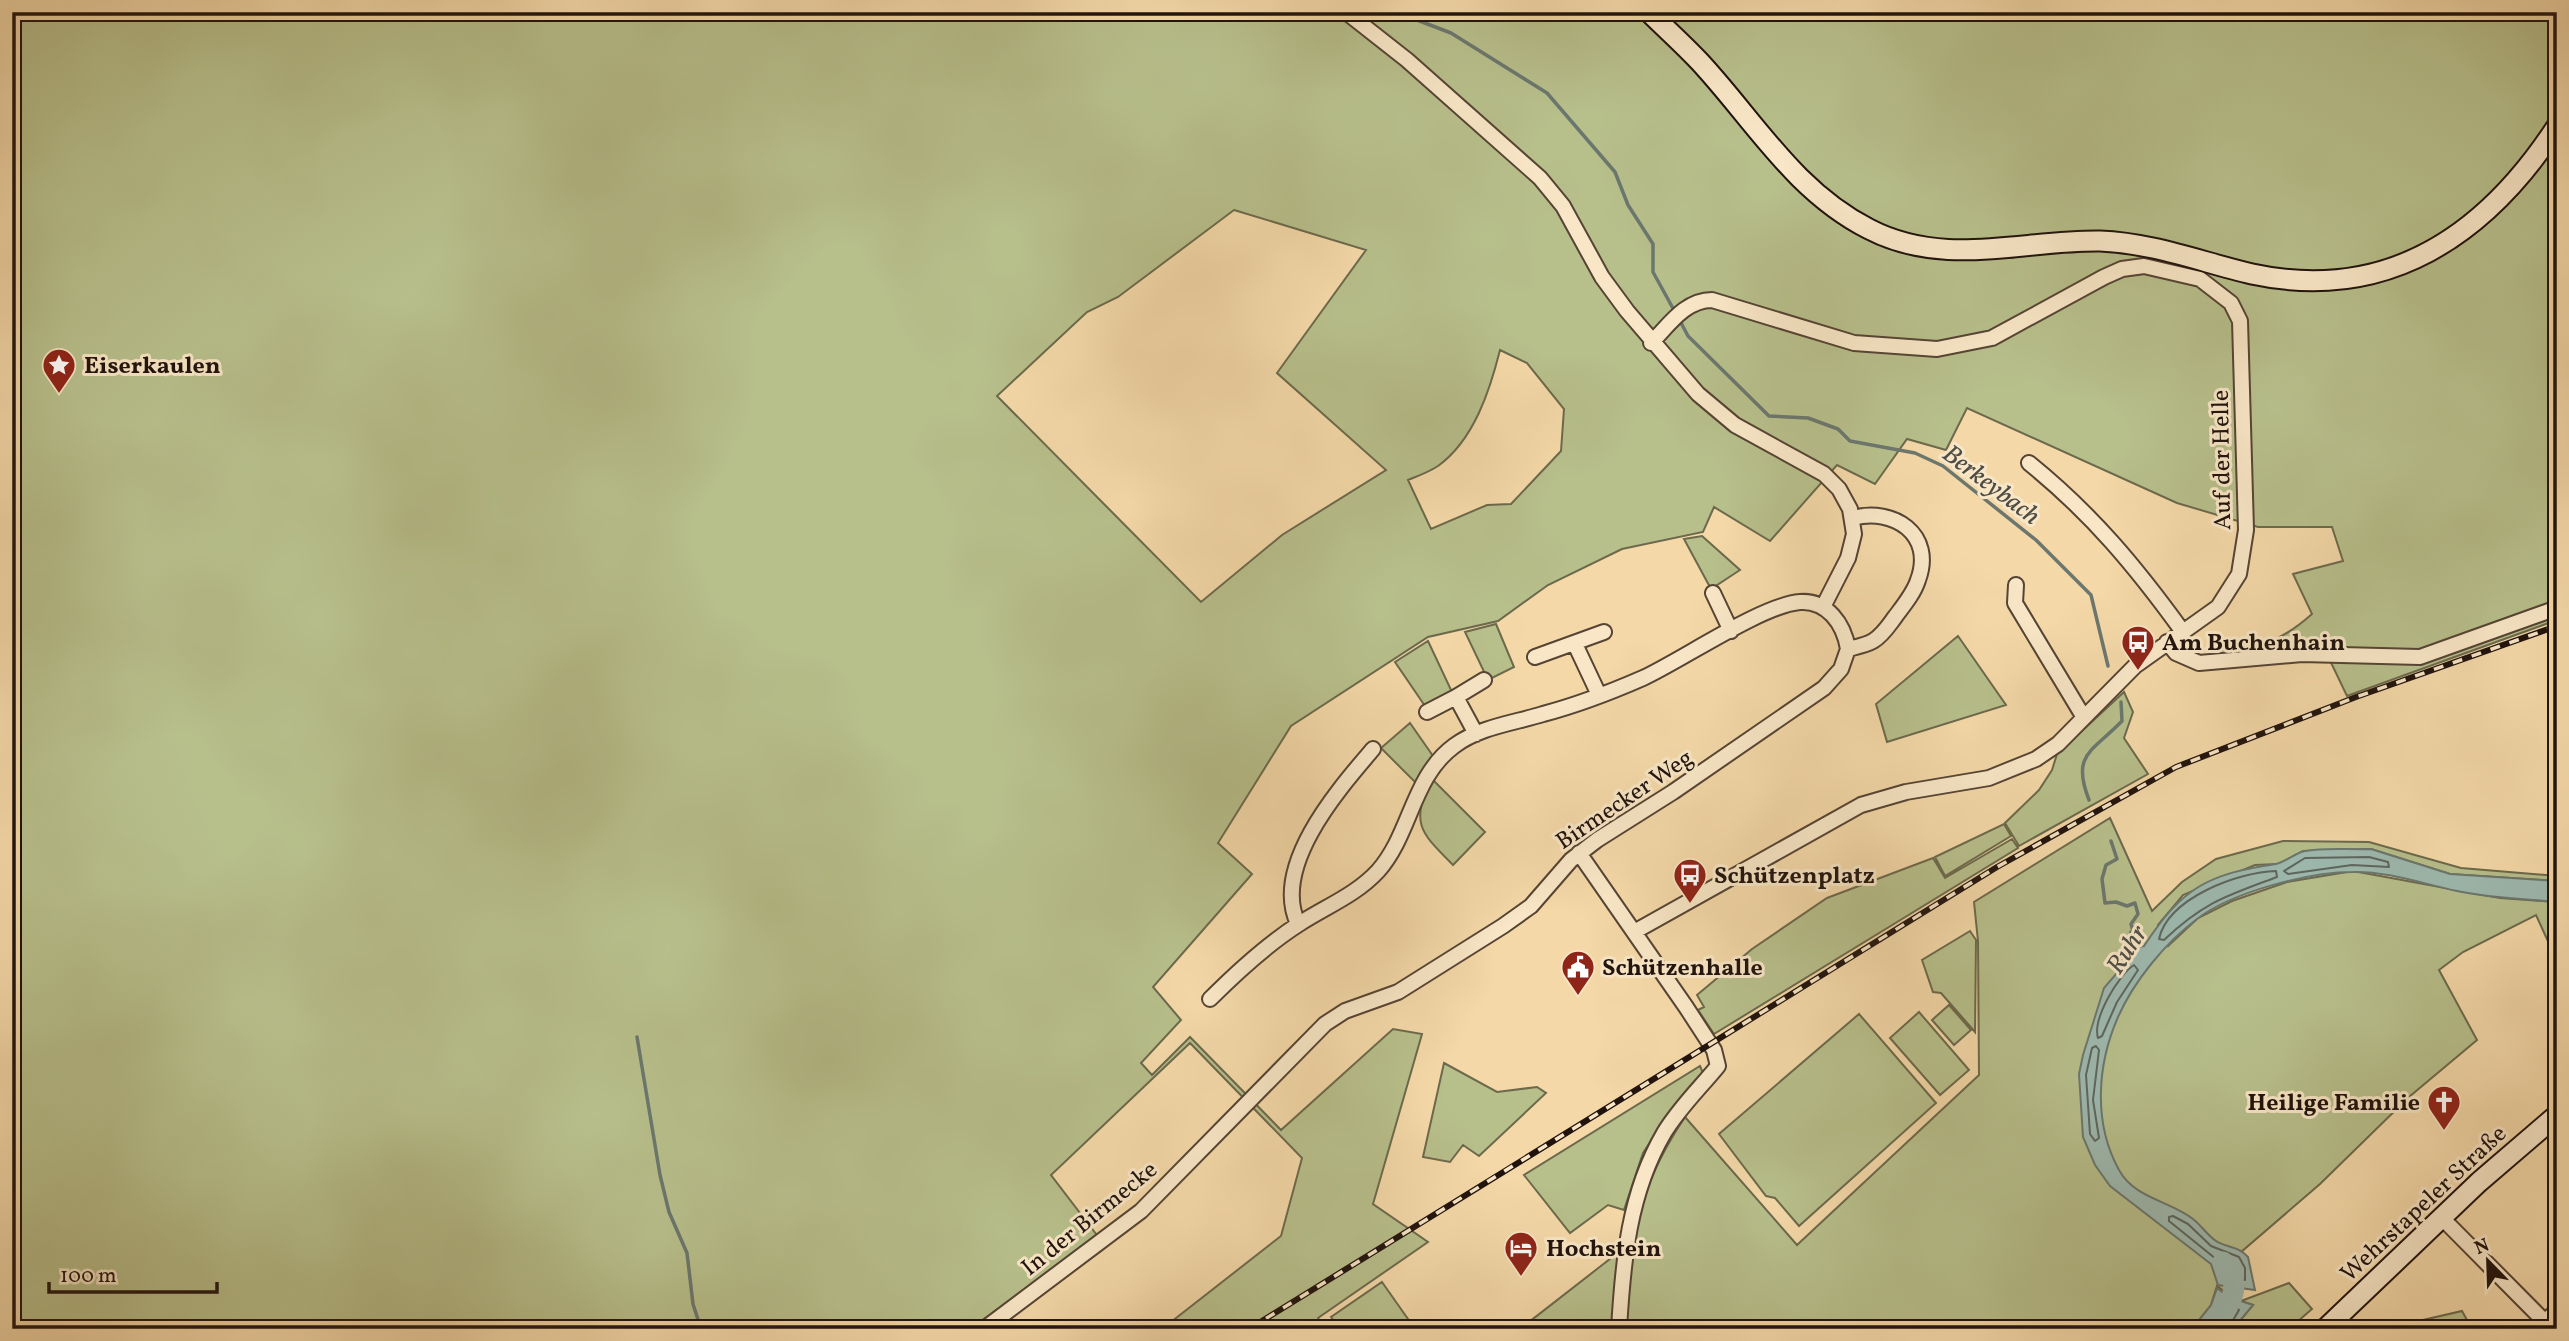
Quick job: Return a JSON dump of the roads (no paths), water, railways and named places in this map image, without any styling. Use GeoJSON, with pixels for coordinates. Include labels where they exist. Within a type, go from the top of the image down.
{"type":"FeatureCollection","features":[{"type":"Feature","properties":{"kind":"street"},"geometry":{"type":"LineString","coordinates":[[1346,12],[1407,60],[1540,178],[1563,206],[1602,277],[1651,342],[1698,394],[1724,417],[1824,474],[1839,489],[1853,517],[1854,534],[1850,551],[1823,607]]}},
{"type":"Feature","properties":{"kind":"street"},"geometry":{"type":"LineString","coordinates":[[1649,12],[1699,60],[1801,181],[1844,215],[1880,234],[1928,248],[1959,251],[2073,242],[2116,242],[2147,246],[2204,271]]}},
{"type":"Feature","properties":{"kind":"street"},"geometry":{"type":"LineString","coordinates":[[1651,342],[1684,309],[1712,300],[1854,344],[1922,350],[1959,347],[1992,338],[2104,277],[2131,267],[2152,266],[2318,280],[2379,271],[2414,259],[2479,220],[2518,180],[2557,126]]}},
{"type":"Feature","properties":{"kind":"street","name":"Auf der Helle"},"geometry":{"type":"LineString","coordinates":[[1634,932],[1874,800],[1989,778],[2018,768],[2058,744],[2134,666],[2211,613],[2235,583],[2242,565],[2246,530],[2240,321],[2231,303],[2204,271]]}},
{"type":"Feature","properties":{"kind":"street"},"geometry":{"type":"LineString","coordinates":[[2029,463],[2115,542],[2183,632]]}},
{"type":"Feature","properties":{"kind":"street"},"geometry":{"type":"LineString","coordinates":[[1210,999],[1258,954],[1298,924],[1340,901],[1377,872],[1388,856],[1421,785],[1432,768],[1454,746],[1476,734],[1599,695],[1653,673],[1731,631],[1792,604],[1807,603],[1823,607],[1839,623],[1848,649],[1872,641],[1885,630],[1911,594],[1921,565],[1915,537],[1899,522],[1876,513],[1853,517]]}},
{"type":"Feature","properties":{"kind":"street"},"geometry":{"type":"LineString","coordinates":[[2016,584],[2015,603],[2083,716]]}},
{"type":"Feature","properties":{"kind":"street"},"geometry":{"type":"LineString","coordinates":[[1713,593],[1731,631]]}},
{"type":"Feature","properties":{"kind":"street"},"geometry":{"type":"LineString","coordinates":[[2167,642],[2176,653],[2199,663],[2302,654],[2420,657],[2557,608]]}},
{"type":"Feature","properties":{"kind":"street"},"geometry":{"type":"LineString","coordinates":[[1535,657],[1604,632]]}},
{"type":"Feature","properties":{"kind":"street"},"geometry":{"type":"LineString","coordinates":[[1575,644],[1599,695]]}},
{"type":"Feature","properties":{"kind":"street","name":"Birmecker Weg"},"geometry":{"type":"LineString","coordinates":[[1246,1107],[1325,1024],[1345,1011],[1398,992],[1531,906],[1579,853],[1824,688],[1841,669],[1848,649]]}},
{"type":"Feature","properties":{"kind":"street"},"geometry":{"type":"LineString","coordinates":[[1427,712],[1484,680]]}},
{"type":"Feature","properties":{"kind":"street"},"geometry":{"type":"LineString","coordinates":[[1456,696],[1476,734]]}},
{"type":"Feature","properties":{"kind":"street"},"geometry":{"type":"LineString","coordinates":[[1298,924],[1291,906],[1292,896],[1307,843],[1336,793],[1373,749]]}},
{"type":"Feature","properties":{"kind":"street"},"geometry":{"type":"LineString","coordinates":[[1579,853],[1714,1050],[1718,1066],[1665,1132],[1638,1192],[1626,1241],[1619,1329]]}},
{"type":"Feature","properties":{"kind":"street","name":"In der Birmecke"},"geometry":{"type":"LineString","coordinates":[[984,1329],[1141,1212],[1246,1107]]}},
{"type":"Feature","properties":{"kind":"street","name":"Wehrstapeler Straße"},"geometry":{"type":"LineString","coordinates":[[2325,1329],[2442,1218],[2557,1115]]}},
{"type":"Feature","properties":{"kind":"street"},"geometry":{"type":"LineString","coordinates":[[2442,1218],[2548,1325],[2557,1311]]}},
{"type":"Feature","properties":{"kind":"water"},"geometry":{"type":"Polygon","coordinates":[[[2371,849],[2450,874],[2557,881],[2557,902],[2469,893],[2366,872],[2335,873],[2272,885],[2230,900],[2197,919],[2162,951],[2125,1003],[2111,1035],[2102,1074],[2105,1133],[2119,1170],[2134,1187],[2184,1213],[2216,1241],[2241,1251],[2248,1257],[2255,1290],[2218,1285],[2211,1264],[2110,1186],[2095,1165],[2083,1137],[2079,1074],[2104,988],[2117,973],[2122,958],[2126,962],[2130,960],[2130,932],[2136,927],[2137,947],[2144,946],[2171,910],[2198,887],[2232,873],[2280,863],[2305,851],[2371,849]]]}},
{"type":"Feature","properties":{"kind":"water"},"geometry":{"type":"Polygon","coordinates":[[[2217,1288],[2229,1297],[2253,1305],[2233,1329],[2192,1329],[2211,1305],[2217,1288]]]}},
{"type":"Feature","properties":{"kind":"waterway","name":"Berkeybach"},"geometry":{"type":"LineString","coordinates":[[1396,12],[1451,33],[1547,93],[1615,172],[1628,205],[1653,244],[1653,272],[1675,312]]}},
{"type":"Feature","properties":{"kind":"waterway","name":"Berkeybach"},"geometry":{"type":"LineString","coordinates":[[1679,319],[1688,336],[1769,416],[1808,418],[1838,429],[1850,441],[1915,453],[1943,466],[2036,540],[2091,595],[2108,666]]}},
{"type":"Feature","properties":{"kind":"waterway","name":"Berkeybach"},"geometry":{"type":"LineString","coordinates":[[2089,800],[2082,773],[2084,763],[2094,747],[2122,721],[2121,702]]}},
{"type":"Feature","properties":{"kind":"waterway","name":"Berkeybach"},"geometry":{"type":"LineString","coordinates":[[2111,841],[2117,859],[2106,865],[2102,879],[2105,903],[2116,902],[2127,906],[2135,903],[2138,914],[2131,924],[2133,931]]}},
{"type":"Feature","properties":{"kind":"waterway"},"geometry":{"type":"LineString","coordinates":[[637,1037],[660,1175],[669,1212],[687,1253],[693,1304],[701,1329]]}},
{"type":"Feature","properties":{"kind":"waterway","name":"Ruhr"},"geometry":{"type":"LineString","coordinates":[[2211,1329],[2228,1305],[2234,1288],[2230,1271],[2223,1262]]}},
{"type":"Feature","properties":{"kind":"railway"},"geometry":{"type":"LineString","coordinates":[[1249,1329],[1997,867],[2176,767],[2356,697],[2557,626]]}},
{"type":"Feature","properties":{"kind":"place","name":"Eiserkaulen"},"geometry":{"type":"Point","coordinates":[59,395]}},
{"type":"Feature","properties":{"kind":"place","name":"Am Buchenhain"},"geometry":{"type":"Point","coordinates":[2138,672]}},
{"type":"Feature","properties":{"kind":"place","name":"Schützenplatz"},"geometry":{"type":"Point","coordinates":[1690,905]}},
{"type":"Feature","properties":{"kind":"place","name":"Schützenhalle"},"geometry":{"type":"Point","coordinates":[1578,997]}},
{"type":"Feature","properties":{"kind":"place","name":"Heilige Familie"},"geometry":{"type":"Point","coordinates":[2444,1132]}},
{"type":"Feature","properties":{"kind":"place","name":"Hochstein"},"geometry":{"type":"Point","coordinates":[1521,1278]}}]}
